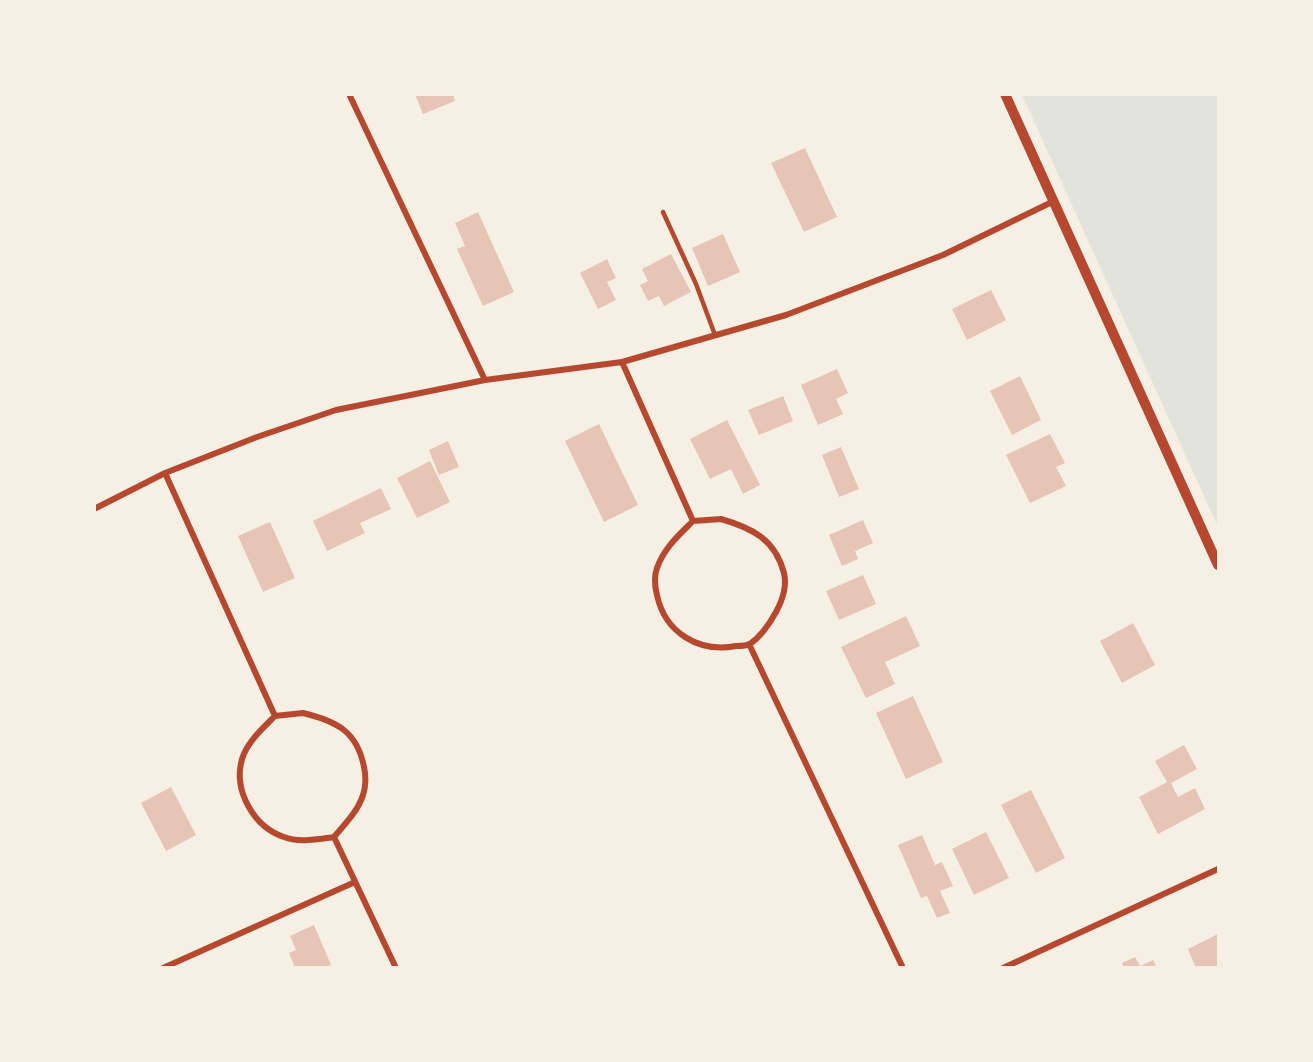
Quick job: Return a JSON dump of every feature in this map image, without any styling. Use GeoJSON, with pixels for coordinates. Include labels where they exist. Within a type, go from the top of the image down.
{"type":"FeatureCollection","features":[{"type":"Feature","properties":{"kind":"street"},"geometry":{"type":"LineString","coordinates":[[348,94],[485,380]]}},
{"type":"Feature","properties":{"kind":"street"},"geometry":{"type":"LineString","coordinates":[[1005,94],[1218,565]]}},
{"type":"Feature","properties":{"kind":"street"},"geometry":{"type":"LineString","coordinates":[[94,510],[165,473],[257,437],[336,410],[485,380],[622,362],[786,315],[943,255],[1054,201]]}},
{"type":"Feature","properties":{"kind":"street"},"geometry":{"type":"LineString","coordinates":[[622,362],[693,521]]}},
{"type":"Feature","properties":{"kind":"street"},"geometry":{"type":"LineString","coordinates":[[165,473],[275,716]]}},
{"type":"Feature","properties":{"kind":"street"},"geometry":{"type":"LineString","coordinates":[[722,519],[746,526],[765,540],[780,558],[785,579],[781,602],[770,623],[749,644],[725,648],[699,645],[677,632],[660,611],[655,588],[656,571],[667,548],[693,521],[722,519]]}},
{"type":"Feature","properties":{"kind":"street"},"geometry":{"type":"LineString","coordinates":[[749,644],[903,968]]}},
{"type":"Feature","properties":{"kind":"street"},"geometry":{"type":"LineString","coordinates":[[303,713],[324,718],[343,728],[361,750],[365,772],[364,794],[353,814],[334,837],[310,840],[284,838],[262,825],[247,806],[240,783],[242,759],[256,735],[275,716],[303,713]]}},
{"type":"Feature","properties":{"kind":"street"},"geometry":{"type":"LineString","coordinates":[[334,837],[396,968]]}},
{"type":"Feature","properties":{"kind":"street"},"geometry":{"type":"LineString","coordinates":[[1003,968],[1218,869]]}},
{"type":"Feature","properties":{"kind":"street"},"geometry":{"type":"LineString","coordinates":[[163,968],[355,882]]}},
{"type":"Feature","properties":{"kind":"lane"},"geometry":{"type":"LineString","coordinates":[[663,212],[696,284],[715,335]]}},
{"type":"Feature","properties":{"kind":"shaded area"},"geometry":{"type":"Polygon","coordinates":[[[1022,95],[1218,95],[1218,527],[1022,95]]]}},
{"type":"Feature","properties":{"kind":"building"},"geometry":{"type":"Polygon","coordinates":[[[415,94],[453,94],[455,101],[423,114],[415,94]]]}},
{"type":"Feature","properties":{"kind":"building"},"geometry":{"type":"Polygon","coordinates":[[[805,148],[837,217],[804,232],[771,163],[805,148]]]}},
{"type":"Feature","properties":{"kind":"building"},"geometry":{"type":"Polygon","coordinates":[[[478,212],[514,292],[483,306],[457,249],[465,246],[455,223],[478,212]]]}},
{"type":"Feature","properties":{"kind":"building"},"geometry":{"type":"Polygon","coordinates":[[[723,234],[740,272],[708,286],[692,248],[723,234]]]}},
{"type":"Feature","properties":{"kind":"building"},"geometry":{"type":"Polygon","coordinates":[[[671,254],[691,292],[664,306],[659,296],[648,301],[640,285],[648,281],[642,269],[671,254]]]}},
{"type":"Feature","properties":{"kind":"building"},"geometry":{"type":"Polygon","coordinates":[[[607,259],[616,278],[607,282],[616,300],[598,309],[580,273],[607,259]]]}},
{"type":"Feature","properties":{"kind":"building"},"geometry":{"type":"Polygon","coordinates":[[[991,290],[1006,320],[967,340],[952,309],[991,290]]]}},
{"type":"Feature","properties":{"kind":"building"},"geometry":{"type":"Polygon","coordinates":[[[837,369],[848,393],[836,399],[843,414],[818,425],[801,385],[837,369]]]}},
{"type":"Feature","properties":{"kind":"building"},"geometry":{"type":"Polygon","coordinates":[[[1020,376],[1041,420],[1012,435],[990,391],[1020,376]]]}},
{"type":"Feature","properties":{"kind":"building"},"geometry":{"type":"Polygon","coordinates":[[[783,396],[793,421],[759,435],[748,410],[783,396]]]}},
{"type":"Feature","properties":{"kind":"building"},"geometry":{"type":"Polygon","coordinates":[[[727,420],[760,485],[743,494],[731,469],[710,479],[690,439],[727,420]]]}},
{"type":"Feature","properties":{"kind":"building"},"geometry":{"type":"Polygon","coordinates":[[[599,424],[638,505],[604,522],[565,441],[599,424]]]}},
{"type":"Feature","properties":{"kind":"building"},"geometry":{"type":"Polygon","coordinates":[[[1050,434],[1065,463],[1056,467],[1066,486],[1030,503],[1006,455],[1050,434]]]}},
{"type":"Feature","properties":{"kind":"building"},"geometry":{"type":"Polygon","coordinates":[[[448,441],[459,467],[439,475],[429,450],[448,441]]]}},
{"type":"Feature","properties":{"kind":"building"},"geometry":{"type":"Polygon","coordinates":[[[841,447],[859,489],[839,497],[822,455],[841,447]]]}},
{"type":"Feature","properties":{"kind":"building"},"geometry":{"type":"Polygon","coordinates":[[[430,461],[450,502],[417,518],[397,478],[430,461]]]}},
{"type":"Feature","properties":{"kind":"building"},"geometry":{"type":"Polygon","coordinates":[[[381,488],[391,509],[360,523],[365,533],[327,551],[313,521],[381,488]]]}},
{"type":"Feature","properties":{"kind":"building"},"geometry":{"type":"Polygon","coordinates":[[[863,520],[873,543],[855,551],[858,559],[842,566],[829,535],[863,520]]]}},
{"type":"Feature","properties":{"kind":"building"},"geometry":{"type":"Polygon","coordinates":[[[270,522],[295,578],[263,592],[238,536],[270,522]]]}},
{"type":"Feature","properties":{"kind":"building"},"geometry":{"type":"Polygon","coordinates":[[[863,575],[876,604],[839,620],[826,591],[863,575]]]}},
{"type":"Feature","properties":{"kind":"building"},"geometry":{"type":"Polygon","coordinates":[[[906,616],[920,646],[885,662],[895,684],[866,698],[841,647],[906,616]]]}},
{"type":"Feature","properties":{"kind":"building"},"geometry":{"type":"Polygon","coordinates":[[[1133,623],[1155,665],[1122,683],[1100,641],[1133,623]]]}},
{"type":"Feature","properties":{"kind":"building"},"geometry":{"type":"Polygon","coordinates":[[[913,696],[943,762],[906,779],[876,713],[913,696]]]}},
{"type":"Feature","properties":{"kind":"building"},"geometry":{"type":"Polygon","coordinates":[[[1184,745],[1197,769],[1171,783],[1178,797],[1195,788],[1205,809],[1158,834],[1139,797],[1167,782],[1155,761],[1184,745]]]}},
{"type":"Feature","properties":{"kind":"building"},"geometry":{"type":"Polygon","coordinates":[[[171,787],[196,835],[166,851],[141,803],[171,787]]]}},
{"type":"Feature","properties":{"kind":"building"},"geometry":{"type":"Polygon","coordinates":[[[1031,790],[1065,858],[1036,873],[1001,805],[1031,790]]]}},
{"type":"Feature","properties":{"kind":"building"},"geometry":{"type":"Polygon","coordinates":[[[986,832],[1009,878],[974,895],[952,849],[986,832]]]}},
{"type":"Feature","properties":{"kind":"building"},"geometry":{"type":"Polygon","coordinates":[[[922,835],[935,865],[942,862],[953,886],[940,891],[950,913],[937,918],[927,896],[921,898],[898,845],[922,835]]]}},
{"type":"Feature","properties":{"kind":"building"},"geometry":{"type":"Polygon","coordinates":[[[314,925],[331,965],[324,968],[295,968],[289,953],[296,950],[290,936],[314,925]]]}},
{"type":"Feature","properties":{"kind":"building"},"geometry":{"type":"Polygon","coordinates":[[[1218,934],[1218,968],[1196,968],[1188,949],[1218,934]]]}},
{"type":"Feature","properties":{"kind":"building"},"geometry":{"type":"Polygon","coordinates":[[[1135,957],[1140,966],[1153,960],[1157,968],[1124,968],[1122,963],[1135,957]]]}}]}
